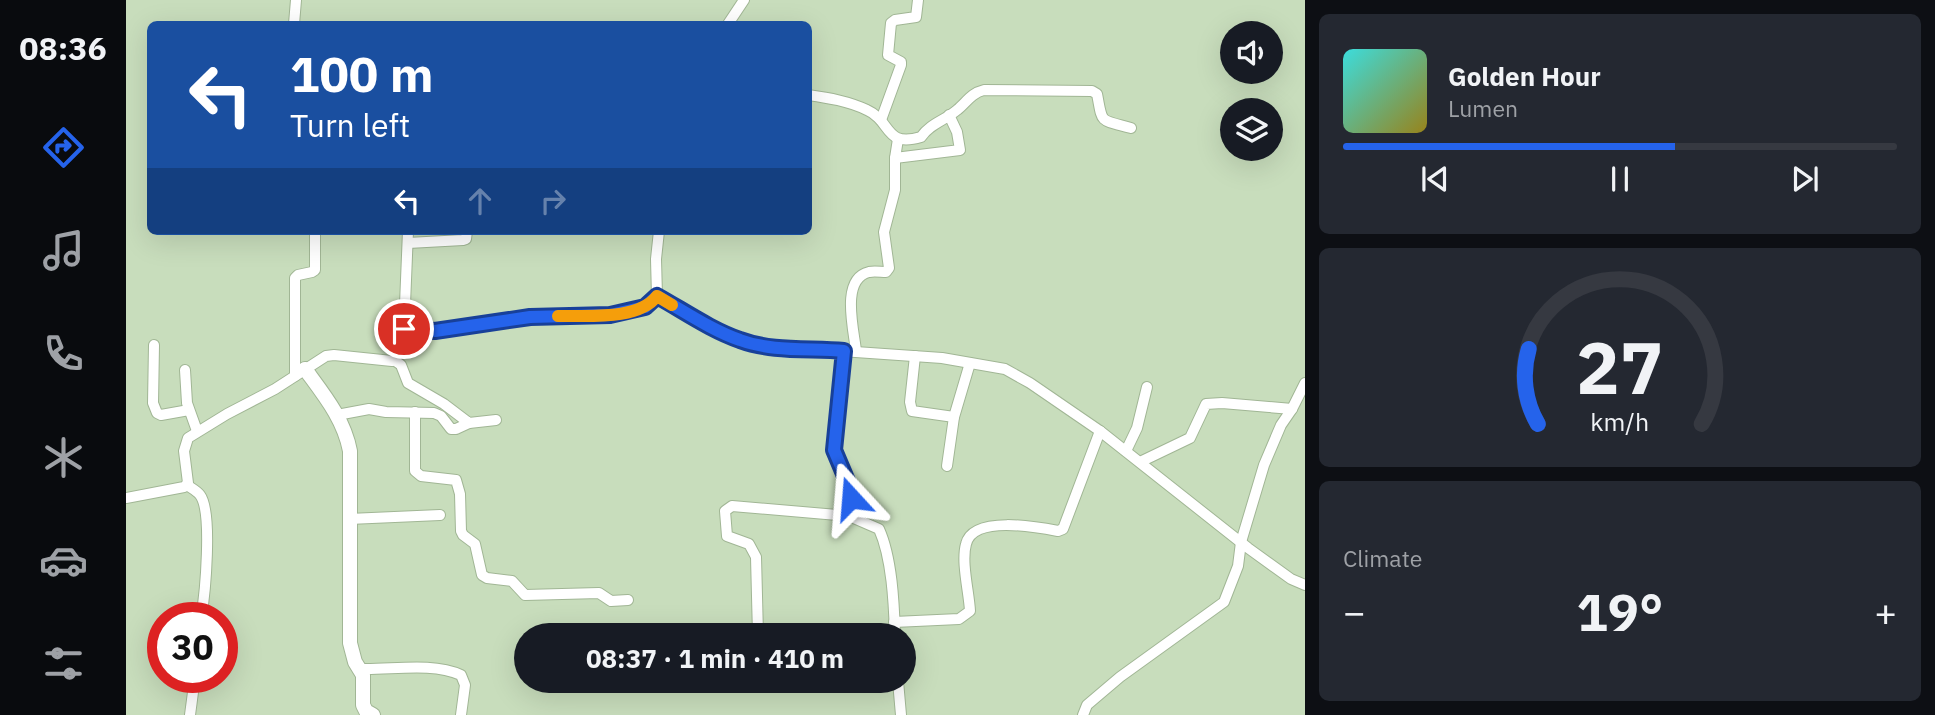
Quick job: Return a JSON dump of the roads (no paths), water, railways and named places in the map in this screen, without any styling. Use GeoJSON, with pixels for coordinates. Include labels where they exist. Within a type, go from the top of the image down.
{"type":"FeatureCollection","features":[{"type":"Feature","properties":{"kind":"street"},"geometry":{"type":"LineString","coordinates":[[294,21],[296,0]]}},
{"type":"Feature","properties":{"kind":"street"},"geometry":{"type":"LineString","coordinates":[[730,21],[744,0]]}},
{"type":"Feature","properties":{"kind":"street"},"geometry":{"type":"LineString","coordinates":[[881,121],[901,64],[888,55],[891,23],[916,17],[918,0]]}},
{"type":"Feature","properties":{"kind":"street"},"geometry":{"type":"LineString","coordinates":[[812,96],[848,102],[869,110],[889,133],[898,139],[920,137],[930,125],[984,90],[1091,91],[1097,94],[1101,117],[1131,128]]}},
{"type":"Feature","properties":{"kind":"street"},"geometry":{"type":"LineString","coordinates":[[895,158],[960,150],[957,132],[949,115]]}},
{"type":"Feature","properties":{"kind":"street"},"geometry":{"type":"LineString","coordinates":[[856,351],[851,293],[862,275],[888,271],[884,232],[895,190],[898,139]]}},
{"type":"Feature","properties":{"kind":"street"},"geometry":{"type":"LineString","coordinates":[[315,235],[315,270],[295,278],[300,372],[344,426],[350,451],[350,643],[355,662],[361,669],[364,685],[363,705],[366,712],[373,715]]}},
{"type":"Feature","properties":{"kind":"street"},"geometry":{"type":"LineString","coordinates":[[404,329],[408,237],[463,240],[466,235]]}},
{"type":"Feature","properties":{"kind":"street"},"geometry":{"type":"LineString","coordinates":[[394,360],[400,331],[404,329],[435,331],[530,317],[610,315],[645,307],[657,296],[659,235]]}},
{"type":"Feature","properties":{"kind":"street"},"geometry":{"type":"LineString","coordinates":[[657,296],[740,341],[769,346],[915,356],[1005,369],[1100,431],[1249,548],[1291,579],[1305,585]]}},
{"type":"Feature","properties":{"kind":"street"},"geometry":{"type":"LineString","coordinates":[[154,345],[154,409],[162,415],[189,410]]}},
{"type":"Feature","properties":{"kind":"street"},"geometry":{"type":"LineString","coordinates":[[844,351],[834,450],[850,488],[849,516]]}},
{"type":"Feature","properties":{"kind":"street"},"geometry":{"type":"LineString","coordinates":[[203,602],[207,579],[206,513],[201,496],[187,485],[184,444],[197,431],[275,389],[317,360],[334,355],[394,360],[401,365],[408,383],[444,404],[469,423]]}},
{"type":"Feature","properties":{"kind":"street"},"geometry":{"type":"LineString","coordinates":[[915,356],[911,408],[918,414],[954,417]]}},
{"type":"Feature","properties":{"kind":"street"},"geometry":{"type":"LineString","coordinates":[[947,466],[954,417],[970,363]]}},
{"type":"Feature","properties":{"kind":"street"},"geometry":{"type":"LineString","coordinates":[[185,370],[189,410],[197,431]]}},
{"type":"Feature","properties":{"kind":"street"},"geometry":{"type":"LineString","coordinates":[[1083,715],[1087,705],[1120,677],[1224,602],[1238,566],[1249,548],[1264,465],[1281,425],[1305,383]]}},
{"type":"Feature","properties":{"kind":"street"},"geometry":{"type":"LineString","coordinates":[[1126,451],[1137,428],[1147,387]]}},
{"type":"Feature","properties":{"kind":"street"},"geometry":{"type":"LineString","coordinates":[[1140,462],[1190,438],[1206,404],[1292,409]]}},
{"type":"Feature","properties":{"kind":"street"},"geometry":{"type":"LineString","coordinates":[[337,415],[369,409],[415,412],[442,416],[451,429],[469,423],[496,420]]}},
{"type":"Feature","properties":{"kind":"street"},"geometry":{"type":"LineString","coordinates":[[415,412],[415,471],[421,476],[456,480],[460,494],[461,531],[475,544],[482,575],[512,581],[525,595],[599,593],[611,601],[628,600]]}},
{"type":"Feature","properties":{"kind":"street"},"geometry":{"type":"LineString","coordinates":[[758,623],[756,557],[749,544],[727,536],[725,511],[732,506],[849,516],[873,524],[883,537],[894,622],[965,616],[970,611],[965,546],[974,533],[985,527],[1008,526],[1058,531],[1063,529],[1100,431]]}},
{"type":"Feature","properties":{"kind":"street"},"geometry":{"type":"LineString","coordinates":[[126,498],[187,485]]}},
{"type":"Feature","properties":{"kind":"street"},"geometry":{"type":"LineString","coordinates":[[349,519],[440,515]]}},
{"type":"Feature","properties":{"kind":"street"},"geometry":{"type":"LineString","coordinates":[[361,669],[418,668],[455,673],[464,679],[465,685],[461,715]]}},
{"type":"Feature","properties":{"kind":"street"},"geometry":{"type":"LineString","coordinates":[[190,715],[193,693]]}},
{"type":"Feature","properties":{"kind":"street"},"geometry":{"type":"LineString","coordinates":[[899,693],[901,715]]}}]}
